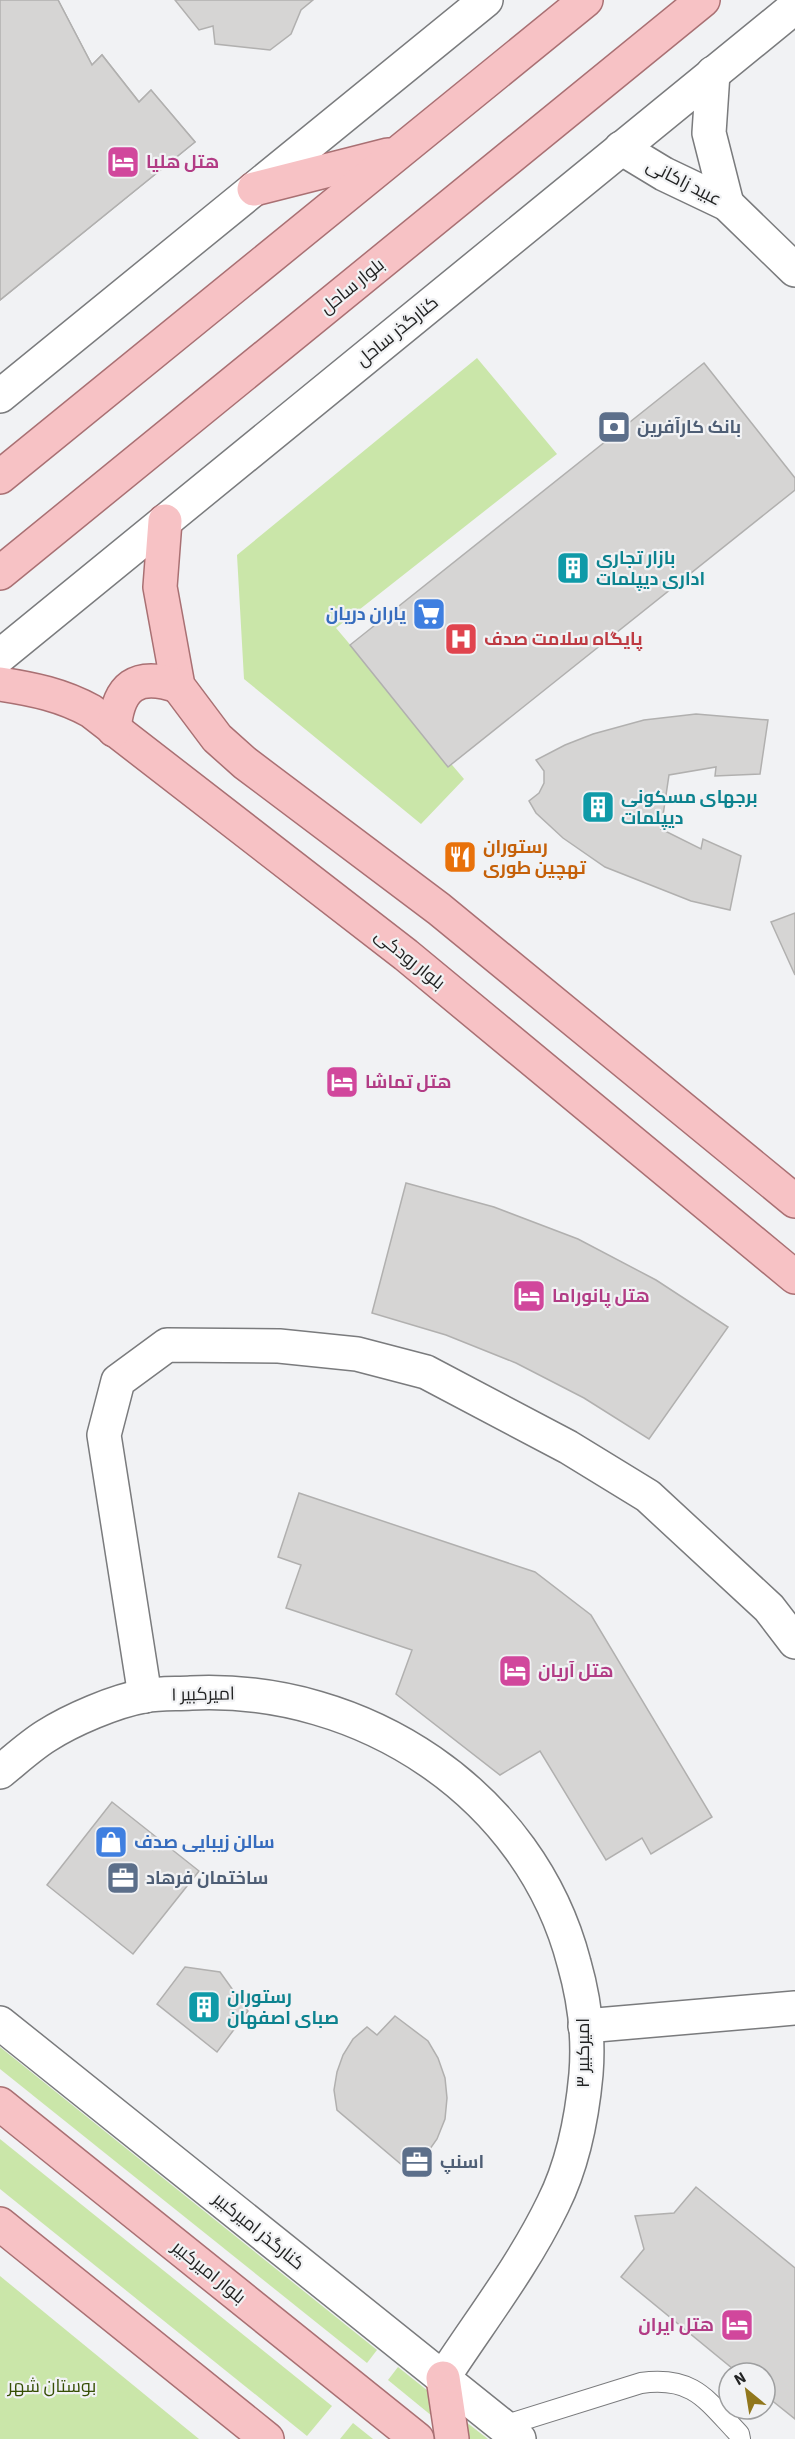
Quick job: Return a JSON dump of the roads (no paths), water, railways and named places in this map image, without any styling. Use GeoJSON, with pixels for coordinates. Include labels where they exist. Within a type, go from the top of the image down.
{"type":"FeatureCollection","features":[{"type":"Feature","properties":{"kind":"main road"},"geometry":{"type":"LineString","coordinates":[[0,477],[586,0]]}},
{"type":"Feature","properties":{"kind":"main road","name":"بلوار ساحل"},"geometry":{"type":"LineString","coordinates":[[0,573],[703,0]]}},
{"type":"Feature","properties":{"kind":"main road"},"geometry":{"type":"LineString","coordinates":[[254,189],[399,153]]}},
{"type":"Feature","properties":{"kind":"main road"},"geometry":{"type":"LineString","coordinates":[[165,522],[160,587],[178,686],[217,738],[245,763],[439,909],[795,1201]]}},
{"type":"Feature","properties":{"kind":"main road"},"geometry":{"type":"LineString","coordinates":[[114,730],[116,707],[125,693],[141,681],[157,679],[178,686]]}},
{"type":"Feature","properties":{"kind":"main road","name":"بلوار رودکی"},"geometry":{"type":"LineString","coordinates":[[0,684],[36,689],[68,698],[91,711],[406,955],[795,1277]]}},
{"type":"Feature","properties":{"kind":"main road","name":"بلوار امیرکبیر"},"geometry":{"type":"LineString","coordinates":[[0,2104],[417,2439]]}},
{"type":"Feature","properties":{"kind":"main road"},"geometry":{"type":"LineString","coordinates":[[0,2224],[267,2439]]}},
{"type":"Feature","properties":{"kind":"main road"},"geometry":{"type":"LineString","coordinates":[[443,2378],[452,2439]]}},
{"type":"Feature","properties":{"kind":"street"},"geometry":{"type":"LineString","coordinates":[[0,396],[486,0]]}},
{"type":"Feature","properties":{"kind":"street","name":"کنارگذر ساحل"},"geometry":{"type":"LineString","coordinates":[[0,656],[795,7]]}},
{"type":"Feature","properties":{"kind":"street"},"geometry":{"type":"LineString","coordinates":[[713,73],[709,133],[727,204]]}},
{"type":"Feature","properties":{"kind":"street","name":"عبید زاکانی"},"geometry":{"type":"LineString","coordinates":[[621,148],[664,174],[727,204],[795,270]]}},
{"type":"Feature","properties":{"kind":"street"},"geometry":{"type":"LineString","coordinates":[[145,1696],[105,1435],[118,1381],[167,1345],[279,1346],[357,1354],[426,1372],[568,1447],[648,1496],[769,1608],[795,1642]]}},
{"type":"Feature","properties":{"kind":"street","name":"امیرکبیر ۱"},"geometry":{"type":"LineString","coordinates":[[0,1772],[47,1735],[106,1707],[145,1696],[219,1692],[265,1696],[323,1710],[374,1730],[416,1751]]}},
{"type":"Feature","properties":{"kind":"street","name":"امیرکبیر ۳"},"geometry":{"type":"LineString","coordinates":[[416,1751],[451,1775],[482,1803],[510,1834],[534,1868],[554,1905],[569,1944],[580,1984],[585,2026],[586,2071],[581,2116],[570,2160],[554,2203],[532,2243],[443,2378]]}},
{"type":"Feature","properties":{"kind":"street"},"geometry":{"type":"LineString","coordinates":[[585,2026],[795,2008]]}},
{"type":"Feature","properties":{"kind":"street","name":"کنارگذر امیرکبیر"},"geometry":{"type":"LineString","coordinates":[[0,2023],[511,2433]]}},
{"type":"Feature","properties":{"kind":"lane"},"geometry":{"type":"LineString","coordinates":[[511,2433],[641,2384],[663,2380],[683,2384],[705,2399],[739,2434],[740,2439]]}},
{"type":"Feature","properties":{"kind":"place","name":"هتل هلیا"},"geometry":{"type":"Point","coordinates":[123,162]}},
{"type":"Feature","properties":{"kind":"place","name":"بانک کارآفرین"},"geometry":{"type":"Point","coordinates":[614,427]}},
{"type":"Feature","properties":{"kind":"place","name":"بازار تجاری اداری دیپلمات"},"geometry":{"type":"Point","coordinates":[573,568]}},
{"type":"Feature","properties":{"kind":"place","name":"یاران دریان"},"geometry":{"type":"Point","coordinates":[429,614]}},
{"type":"Feature","properties":{"kind":"place","name":"پایگاه سلامت صدف"},"geometry":{"type":"Point","coordinates":[461,639]}},
{"type":"Feature","properties":{"kind":"place","name":"برجهای مسکونی دیپلمات"},"geometry":{"type":"Point","coordinates":[598,807]}},
{"type":"Feature","properties":{"kind":"place","name":"رستوران تهچین طوری"},"geometry":{"type":"Point","coordinates":[460,857]}},
{"type":"Feature","properties":{"kind":"place","name":"هتل تماشا"},"geometry":{"type":"Point","coordinates":[342,1082]}},
{"type":"Feature","properties":{"kind":"place","name":"هتل پانوراما"},"geometry":{"type":"Point","coordinates":[529,1296]}},
{"type":"Feature","properties":{"kind":"place","name":"هتل آریان"},"geometry":{"type":"Point","coordinates":[515,1671]}},
{"type":"Feature","properties":{"kind":"place","name":"سالن زیبایی صدف"},"geometry":{"type":"Point","coordinates":[111,1842]}},
{"type":"Feature","properties":{"kind":"place","name":"ساختمان فرهاد"},"geometry":{"type":"Point","coordinates":[123,1878]}},
{"type":"Feature","properties":{"kind":"place","name":"رستوران صبای اصفهان"},"geometry":{"type":"Point","coordinates":[204,2007]}},
{"type":"Feature","properties":{"kind":"place","name":"اسنپ"},"geometry":{"type":"Point","coordinates":[417,2162]}},
{"type":"Feature","properties":{"kind":"place","name":"هتل ایران"},"geometry":{"type":"Point","coordinates":[737,2325]}},
{"type":"Feature","properties":{"kind":"park label","name":"بوستان شهر"},"geometry":{"type":"Point","coordinates":[52,2386]}}]}
